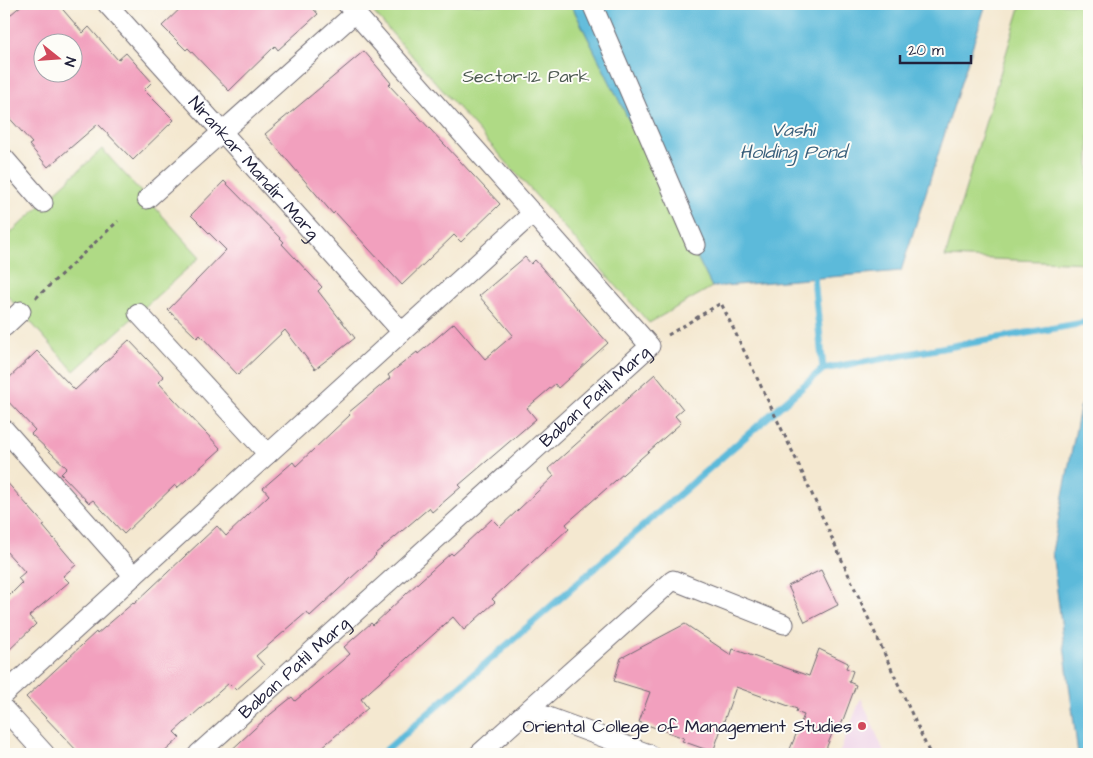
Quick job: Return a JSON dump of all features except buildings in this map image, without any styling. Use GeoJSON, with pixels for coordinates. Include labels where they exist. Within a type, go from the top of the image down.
{"type":"FeatureCollection","features":[{"type":"Feature","properties":{"kind":"street","name":"Nirankar Mandir Marg"},"geometry":{"type":"LineString","coordinates":[[107,4],[402,332]]}},
{"type":"Feature","properties":{"kind":"street"},"geometry":{"type":"LineString","coordinates":[[592,4],[696,245]]}},
{"type":"Feature","properties":{"kind":"street"},"geometry":{"type":"LineString","coordinates":[[147,199],[222,132],[351,8]]}},
{"type":"Feature","properties":{"kind":"street","name":"Baban Patil Marg"},"geometry":{"type":"LineString","coordinates":[[198,754],[650,346],[351,8]]}},
{"type":"Feature","properties":{"kind":"street"},"geometry":{"type":"LineString","coordinates":[[4,158],[43,202]]}},
{"type":"Feature","properties":{"kind":"street"},"geometry":{"type":"LineString","coordinates":[[4,694],[533,213]]}},
{"type":"Feature","properties":{"kind":"street"},"geometry":{"type":"LineString","coordinates":[[4,327],[21,312]]}},
{"type":"Feature","properties":{"kind":"street"},"geometry":{"type":"LineString","coordinates":[[138,314],[268,454]]}},
{"type":"Feature","properties":{"kind":"street"},"geometry":{"type":"LineString","coordinates":[[4,428],[134,576]]}},
{"type":"Feature","properties":{"kind":"street"},"geometry":{"type":"LineString","coordinates":[[479,754],[673,580],[784,624]]}},
{"type":"Feature","properties":{"kind":"street"},"geometry":{"type":"LineString","coordinates":[[4,709],[45,754]]}},
{"type":"Feature","properties":{"kind":"street"},"geometry":{"type":"LineString","coordinates":[[529,710],[649,754]]}},
{"type":"Feature","properties":{"kind":"path"},"geometry":{"type":"LineString","coordinates":[[42,292],[118,221]]}},
{"type":"Feature","properties":{"kind":"path"},"geometry":{"type":"LineString","coordinates":[[650,346],[721,303],[796,459],[930,754]]}},
{"type":"Feature","properties":{"kind":"shaded area","name":"Oriental College of Management Studies"},"geometry":{"type":"Polygon","coordinates":[[[861,698],[885,754],[839,754],[861,698]]]}},
{"type":"Feature","properties":{"kind":"green space","name":"Sector-12 Park"},"geometry":{"type":"Polygon","coordinates":[[[366,4],[571,4],[712,287],[649,323],[366,4]]]}},
{"type":"Feature","properties":{"kind":"green space"},"geometry":{"type":"Polygon","coordinates":[[[1021,4],[1089,4],[1089,263],[945,257],[1021,4]]]}},
{"type":"Feature","properties":{"kind":"green space"},"geometry":{"type":"Polygon","coordinates":[[[102,149],[200,257],[74,371],[4,292],[4,239],[102,149]]]}},
{"type":"Feature","properties":{"kind":"water","name":"Vashi Holding Pond"},"geometry":{"type":"Polygon","coordinates":[[[571,4],[986,4],[901,271],[712,287],[571,4]]]}},
{"type":"Feature","properties":{"kind":"water"},"geometry":{"type":"Polygon","coordinates":[[[1089,391],[1089,754],[1078,754],[1052,552],[1080,408],[1089,391]]]}},
{"type":"Feature","properties":{"kind":"waterway"},"geometry":{"type":"LineString","coordinates":[[814,278],[823,369]]}},
{"type":"Feature","properties":{"kind":"waterway"},"geometry":{"type":"LineString","coordinates":[[382,754],[823,369],[1089,322]]}},
{"type":"Feature","properties":{"kind":"place","name":"Oriental College of Management Studies"},"geometry":{"type":"Point","coordinates":[862,726]}}]}
